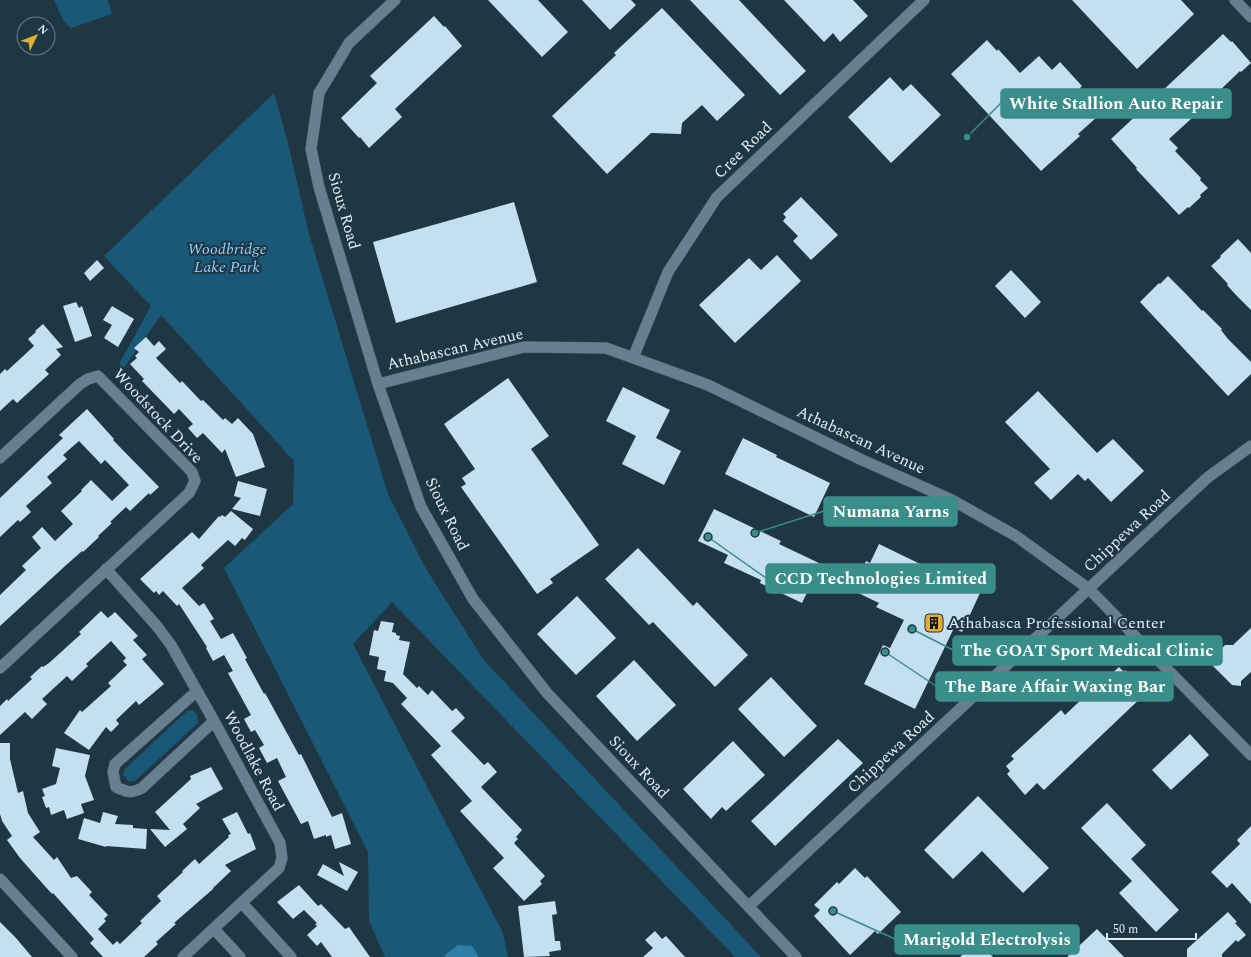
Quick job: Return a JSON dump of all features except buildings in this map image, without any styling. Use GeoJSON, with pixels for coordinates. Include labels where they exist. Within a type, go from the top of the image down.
{"type":"FeatureCollection","features":[{"type":"Feature","properties":{"kind":"street","name":"Sioux Road"},"geometry":{"type":"LineString","coordinates":[[396,0],[349,43],[319,93],[312,149],[319,187],[378,384],[421,507],[473,599],[547,693],[796,957]]}},
{"type":"Feature","properties":{"kind":"street","name":"Cree Road"},"geometry":{"type":"LineString","coordinates":[[633,358],[668,272],[717,197],[924,0]]}},
{"type":"Feature","properties":{"kind":"street"},"geometry":{"type":"LineString","coordinates":[[1235,0],[1251,17]]}},
{"type":"Feature","properties":{"kind":"street","name":"Athabascan Avenue"},"geometry":{"type":"LineString","coordinates":[[378,384],[524,347],[606,348],[708,385],[862,460],[952,500],[1016,536],[1089,589],[1251,754]]}},
{"type":"Feature","properties":{"kind":"street","name":"Woodstock Drive"},"geometry":{"type":"LineString","coordinates":[[0,458],[80,384],[88,378],[98,376],[108,384],[192,472],[195,481],[189,493],[0,668]]}},
{"type":"Feature","properties":{"kind":"street","name":"Chippewa Road"},"geometry":{"type":"LineString","coordinates":[[749,906],[1207,478],[1251,446]]}},
{"type":"Feature","properties":{"kind":"street","name":"Woodlake Road"},"geometry":{"type":"LineString","coordinates":[[106,569],[156,625],[167,640],[214,721],[280,843],[282,858],[279,868],[183,957]]}},
{"type":"Feature","properties":{"kind":"street"},"geometry":{"type":"LineString","coordinates":[[197,691],[115,764],[113,772],[116,787],[126,792],[134,793],[142,788],[214,721]]}},
{"type":"Feature","properties":{"kind":"street"},"geometry":{"type":"LineString","coordinates":[[0,879],[72,957]]}},
{"type":"Feature","properties":{"kind":"street"},"geometry":{"type":"LineString","coordinates":[[242,903],[291,957]]}},
{"type":"Feature","properties":{"kind":"street"},"geometry":{"type":"LineString","coordinates":[[214,929],[240,957]]}},
{"type":"Feature","properties":{"kind":"green space"},"geometry":{"type":"Polygon","coordinates":[[[54,0],[108,0],[112,14],[71,28],[63,20],[54,0]]]}},
{"type":"Feature","properties":{"kind":"green space","name":"Woodbridge Lake Park"},"geometry":{"type":"Polygon","coordinates":[[[274,93],[288,143],[309,234],[388,494],[425,567],[483,659],[761,957],[735,957],[392,602],[353,644],[503,933],[508,957],[385,957],[369,921],[368,852],[224,568],[293,504],[294,461],[161,315],[124,368],[119,364],[151,306],[104,256],[274,93]]]}},
{"type":"Feature","properties":{"kind":"green space"},"geometry":{"type":"Polygon","coordinates":[[[193,710],[197,715],[198,723],[135,781],[129,782],[123,775],[125,769],[187,711],[193,710]]]}},
{"type":"Feature","properties":{"kind":"shaded area"},"geometry":{"type":"Polygon","coordinates":[[[458,945],[472,946],[479,957],[445,957],[445,955],[458,945]]]}},
{"type":"Feature","properties":{"kind":"place","name":"White Stallion Auto Repair"},"geometry":{"type":"Point","coordinates":[967,137]}},
{"type":"Feature","properties":{"kind":"place","name":"Numana Yarns"},"geometry":{"type":"Point","coordinates":[755,533]}},
{"type":"Feature","properties":{"kind":"place","name":"CCD Technologies Limited"},"geometry":{"type":"Point","coordinates":[708,537]}},
{"type":"Feature","properties":{"kind":"place","name":"Athabasca Professional Center"},"geometry":{"type":"Point","coordinates":[934,623]}},
{"type":"Feature","properties":{"kind":"place","name":"The GOAT Sport Medical Clinic"},"geometry":{"type":"Point","coordinates":[912,629]}},
{"type":"Feature","properties":{"kind":"place","name":"The Bare Affair Waxing Bar"},"geometry":{"type":"Point","coordinates":[885,652]}},
{"type":"Feature","properties":{"kind":"place","name":"Marigold Electrolysis"},"geometry":{"type":"Point","coordinates":[833,911]}}]}
